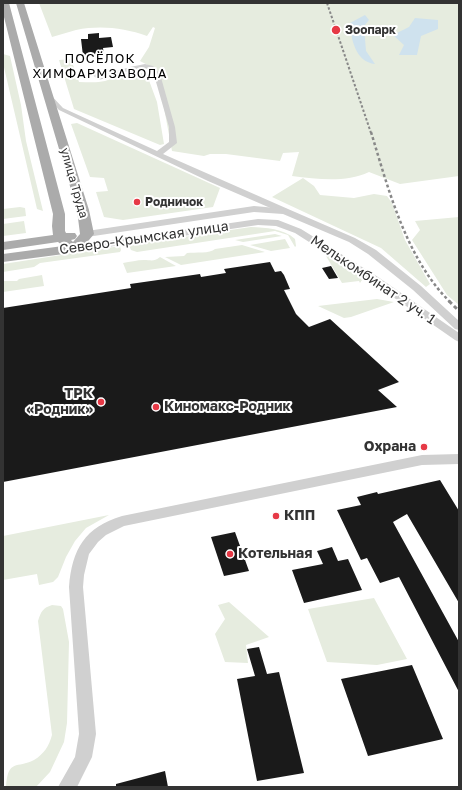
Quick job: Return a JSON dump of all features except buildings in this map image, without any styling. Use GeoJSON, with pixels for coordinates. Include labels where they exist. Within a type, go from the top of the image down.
{"type":"FeatureCollection","features":[{"type":"Feature","properties":{"kind":"main road","name":"улица Труда"},"geometry":{"type":"LineString","coordinates":[[5,3],[59,214],[58,228],[60,238]]}},
{"type":"Feature","properties":{"kind":"main road","name":"улица Труда"},"geometry":{"type":"LineString","coordinates":[[20,3],[83,210],[87,234],[74,249]]}},
{"type":"Feature","properties":{"kind":"main road","name":"Северо-Крымская улица"},"geometry":{"type":"LineString","coordinates":[[3,246],[87,234]]}},
{"type":"Feature","properties":{"kind":"main road"},"geometry":{"type":"LineString","coordinates":[[60,238],[74,249]]}},
{"type":"Feature","properties":{"kind":"main road","name":"Северо-Крымская улица"},"geometry":{"type":"LineString","coordinates":[[3,258],[74,249]]}},
{"type":"Feature","properties":{"kind":"street"},"geometry":{"type":"LineString","coordinates":[[89,70],[99,78],[107,77],[132,68],[150,67],[154,70],[157,74],[172,127],[173,143],[158,154]]}},
{"type":"Feature","properties":{"kind":"street"},"geometry":{"type":"LineString","coordinates":[[47,94],[61,109],[286,211]]}},
{"type":"Feature","properties":{"kind":"street","name":"Северо-Крымская улица"},"geometry":{"type":"LineString","coordinates":[[87,234],[254,209],[286,211]]}},
{"type":"Feature","properties":{"kind":"street","name":"Мелькомбинат 2 уч. 1"},"geometry":{"type":"LineString","coordinates":[[286,211],[352,240],[372,252],[417,288],[459,327]]}},
{"type":"Feature","properties":{"kind":"street","name":"Северо-Крымская улица"},"geometry":{"type":"LineString","coordinates":[[74,249],[258,222],[273,221],[285,224]]}},
{"type":"Feature","properties":{"kind":"street","name":"Мелькомбинат 2 уч. 1"},"geometry":{"type":"LineString","coordinates":[[285,224],[374,279],[459,338]]}},
{"type":"Feature","properties":{"kind":"street"},"geometry":{"type":"LineString","coordinates":[[67,787],[77,773],[85,757],[88,742],[88,724],[76,572],[79,559],[86,546],[97,534],[108,526],[122,521],[422,460],[459,459]]}},
{"type":"Feature","properties":{"kind":"shaded area"},"geometry":{"type":"Polygon","coordinates":[[[39,3],[459,3],[459,176],[400,184],[369,172],[350,178],[341,179],[312,178],[292,176],[299,152],[283,153],[280,161],[226,154],[210,154],[204,156],[172,151],[157,70],[140,61],[149,47],[155,28],[153,27],[147,36],[121,29],[85,28],[52,37],[39,3]]]}},
{"type":"Feature","properties":{"kind":"shaded area"},"geometry":{"type":"Polygon","coordinates":[[[3,54],[10,56],[21,105],[26,141],[43,211],[37,209],[3,63],[3,54]]]}},
{"type":"Feature","properties":{"kind":"shaded area"},"geometry":{"type":"Polygon","coordinates":[[[71,59],[79,82],[102,82],[135,72],[147,75],[157,102],[164,144],[160,145],[74,109],[59,60],[71,59]]]}},
{"type":"Feature","properties":{"kind":"shaded area"},"geometry":{"type":"Polygon","coordinates":[[[77,123],[220,188],[213,207],[123,220],[104,217],[96,192],[108,191],[104,178],[90,177],[71,124],[77,123]]]}},
{"type":"Feature","properties":{"kind":"shaded area"},"geometry":{"type":"Polygon","coordinates":[[[303,178],[314,186],[320,195],[354,198],[374,194],[387,196],[392,203],[405,240],[430,284],[426,287],[381,248],[272,197],[303,178]]]}},
{"type":"Feature","properties":{"kind":"shaded area"},"geometry":{"type":"Polygon","coordinates":[[[20,207],[25,208],[26,216],[3,219],[3,209],[20,207]]]}},
{"type":"Feature","properties":{"kind":"shaded area"},"geometry":{"type":"Polygon","coordinates":[[[459,217],[459,305],[447,295],[412,240],[420,230],[415,221],[459,217]]]}},
{"type":"Feature","properties":{"kind":"shaded area"},"geometry":{"type":"Polygon","coordinates":[[[24,221],[26,233],[3,236],[3,224],[24,221]]]}},
{"type":"Feature","properties":{"kind":"shaded area"},"geometry":{"type":"Polygon","coordinates":[[[251,227],[274,229],[290,235],[295,239],[296,246],[295,247],[288,235],[275,231],[137,252],[131,250],[129,245],[251,227]]]}},
{"type":"Feature","properties":{"kind":"shaded area"},"geometry":{"type":"Polygon","coordinates":[[[275,234],[282,236],[243,242],[235,240],[275,234]]]}},
{"type":"Feature","properties":{"kind":"shaded area"},"geometry":{"type":"Polygon","coordinates":[[[285,239],[290,248],[271,251],[250,245],[285,239]]]}},
{"type":"Feature","properties":{"kind":"shaded area"},"geometry":{"type":"Polygon","coordinates":[[[242,245],[265,252],[181,265],[165,257],[184,256],[187,253],[213,251],[215,249],[242,245]]]}},
{"type":"Feature","properties":{"kind":"shaded area"},"geometry":{"type":"Polygon","coordinates":[[[120,246],[120,252],[40,263],[34,267],[3,272],[3,264],[120,246]]]}},
{"type":"Feature","properties":{"kind":"shaded area"},"geometry":{"type":"Polygon","coordinates":[[[326,256],[357,274],[362,280],[360,283],[359,281],[342,283],[326,256]]]}},
{"type":"Feature","properties":{"kind":"shaded area"},"geometry":{"type":"Polygon","coordinates":[[[160,257],[176,266],[127,273],[123,263],[139,260],[154,260],[160,257]]]}},
{"type":"Feature","properties":{"kind":"shaded area"},"geometry":{"type":"Polygon","coordinates":[[[42,275],[44,286],[3,292],[3,281],[17,281],[19,279],[42,275]]]}},
{"type":"Feature","properties":{"kind":"shaded area"},"geometry":{"type":"Polygon","coordinates":[[[377,299],[394,302],[344,318],[318,306],[377,299]]]}},
{"type":"Feature","properties":{"kind":"shaded area"},"geometry":{"type":"Polygon","coordinates":[[[109,515],[86,528],[75,541],[66,557],[58,577],[53,582],[39,585],[37,574],[3,580],[3,536],[109,515]]]}},
{"type":"Feature","properties":{"kind":"shaded area"},"geometry":{"type":"Polygon","coordinates":[[[374,598],[407,659],[377,665],[327,662],[308,609],[374,598]]]}},
{"type":"Feature","properties":{"kind":"shaded area"},"geometry":{"type":"Polygon","coordinates":[[[229,602],[269,637],[246,645],[248,663],[225,662],[215,634],[225,619],[218,605],[229,602]]]}},
{"type":"Feature","properties":{"kind":"shaded area"},"geometry":{"type":"Polygon","coordinates":[[[52,605],[61,606],[63,609],[69,642],[67,723],[64,742],[50,772],[36,787],[6,787],[7,778],[11,768],[28,763],[38,758],[46,749],[52,735],[38,621],[43,610],[52,605]]]}},
{"type":"Feature","properties":{"kind":"water"},"geometry":{"type":"Polygon","coordinates":[[[365,15],[369,20],[364,26],[366,51],[375,64],[363,59],[359,55],[353,43],[350,23],[365,15]]]}},
{"type":"Feature","properties":{"kind":"water"},"geometry":{"type":"Polygon","coordinates":[[[415,18],[438,20],[438,29],[421,36],[417,55],[399,55],[404,45],[393,35],[409,27],[415,18]]]}},
{"type":"Feature","properties":{"kind":"railway"},"geometry":{"type":"LineString","coordinates":[[327,3],[371,133]]}},
{"type":"Feature","properties":{"kind":"railway"},"geometry":{"type":"LineString","coordinates":[[371,132],[392,200],[410,244],[435,284],[450,302]]}},
{"type":"Feature","properties":{"kind":"railway"},"geometry":{"type":"LineString","coordinates":[[450,302],[459,311]]}},
{"type":"Feature","properties":{"kind":"place","name":"Зоопарк"},"geometry":{"type":"Point","coordinates":[336,30]}},
{"type":"Feature","properties":{"kind":"place","name":"Родничок"},"geometry":{"type":"Point","coordinates":[137,202]}},
{"type":"Feature","properties":{"kind":"place","name":"ТРК «Родник»"},"geometry":{"type":"Point","coordinates":[101,402]}},
{"type":"Feature","properties":{"kind":"place","name":"Киномакс-Родник"},"geometry":{"type":"Point","coordinates":[156,407]}},
{"type":"Feature","properties":{"kind":"place","name":"Охрана"},"geometry":{"type":"Point","coordinates":[424,447]}},
{"type":"Feature","properties":{"kind":"place","name":"КПП"},"geometry":{"type":"Point","coordinates":[276,516]}},
{"type":"Feature","properties":{"kind":"place","name":"Котельная"},"geometry":{"type":"Point","coordinates":[230,554]}},
{"type":"Feature","properties":{"kind":"district","name":"ПОСЁЛОК ХИМФАРМЗАВОДА"},"geometry":{"type":"Point","coordinates":[100,66]}}]}
